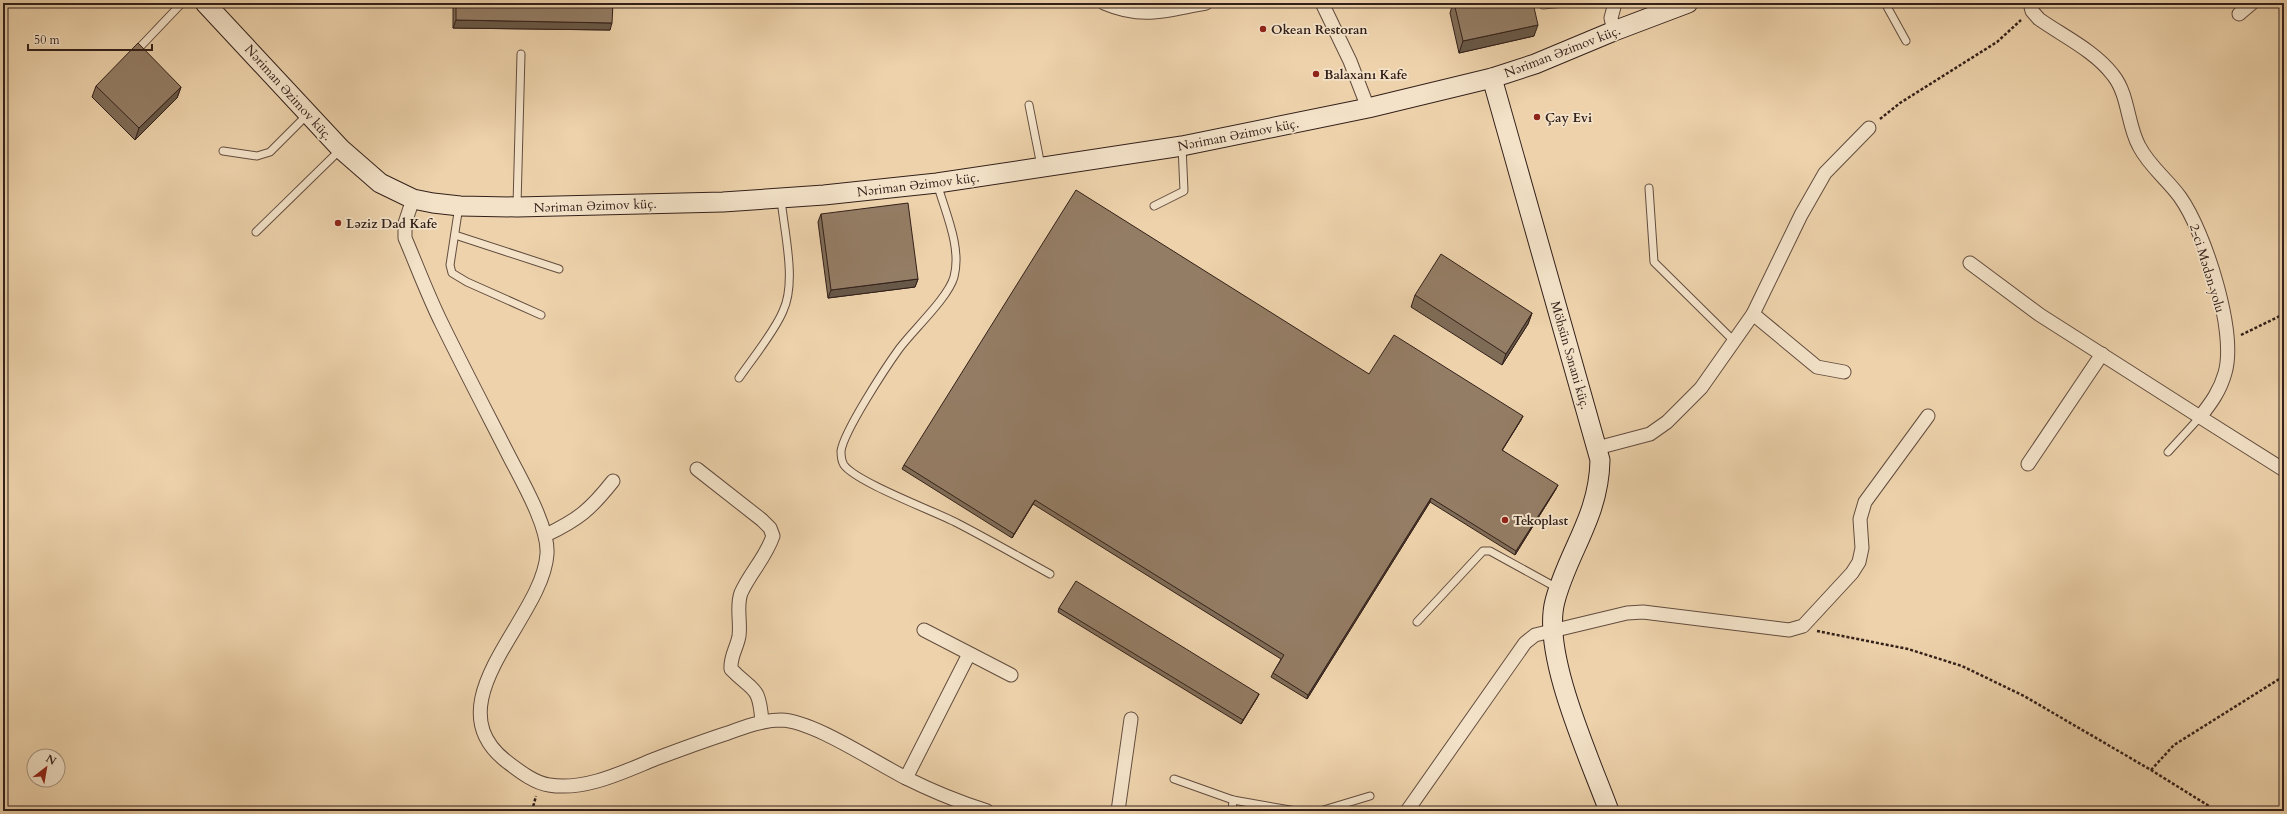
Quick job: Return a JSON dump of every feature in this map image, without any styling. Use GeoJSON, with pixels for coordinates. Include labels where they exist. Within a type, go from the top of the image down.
{"type":"FeatureCollection","features":[{"type":"Feature","properties":{"kind":"main road","name":"Nəriman Əzimov küç."},"geometry":{"type":"LineString","coordinates":[[205,3],[341,149],[380,183],[413,199],[460,206],[517,208],[780,199],[937,183],[1182,146],[1368,108],[1492,78],[1535,64],[1614,31],[1688,3]]}},
{"type":"Feature","properties":{"kind":"main road","name":"Möhsün Sənani küç."},"geometry":{"type":"LineString","coordinates":[[1492,78],[1597,448],[1600,474],[1590,516],[1559,589],[1552,615],[1555,654],[1567,697],[1608,811]]}},
{"type":"Feature","properties":{"kind":"street"},"geometry":{"type":"LineString","coordinates":[[1104,3],[1128,12],[1142,14],[1206,3]]}},
{"type":"Feature","properties":{"kind":"street"},"geometry":{"type":"LineString","coordinates":[[1322,3],[1350,61],[1368,108]]}},
{"type":"Feature","properties":{"kind":"street"},"geometry":{"type":"LineString","coordinates":[[2239,14],[2252,3]]}},
{"type":"Feature","properties":{"kind":"street"},"geometry":{"type":"LineString","coordinates":[[1611,4],[1611,18],[1614,31]]}},
{"type":"Feature","properties":{"kind":"street","name":"2-ci Mədən yolu"},"geometry":{"type":"LineString","coordinates":[[2031,7],[2039,19],[2101,62],[2120,86],[2132,132],[2139,147],[2153,167],[2180,197],[2191,215],[2203,242],[2218,292],[2228,341],[2226,372],[2217,395],[2200,417]]}},
{"type":"Feature","properties":{"kind":"street"},"geometry":{"type":"LineString","coordinates":[[1597,448],[1650,434],[1668,422],[1701,388],[1754,314],[1813,193],[1825,173],[1869,128]]}},
{"type":"Feature","properties":{"kind":"street"},"geometry":{"type":"LineString","coordinates":[[413,199],[405,223],[405,238],[440,321],[528,494],[546,535],[547,554],[542,575],[535,593],[493,665],[485,687],[480,720],[482,731],[487,742],[495,752],[540,783],[551,786],[569,785],[608,778],[694,744],[762,722],[782,720],[813,728],[906,778],[945,797],[987,811]]}},
{"type":"Feature","properties":{"kind":"street"},"geometry":{"type":"LineString","coordinates":[[1970,263],[2005,291],[2284,470]]}},
{"type":"Feature","properties":{"kind":"street"},"geometry":{"type":"LineString","coordinates":[[1754,314],[1817,367],[1844,372]]}},
{"type":"Feature","properties":{"kind":"street"},"geometry":{"type":"LineString","coordinates":[[2028,464],[2102,354]]}},
{"type":"Feature","properties":{"kind":"street"},"geometry":{"type":"LineString","coordinates":[[1407,811],[1525,643],[1535,635],[1627,613],[1644,612],[1789,630],[1803,626],[1852,573],[1859,562],[1862,548],[1860,519],[1865,502],[1928,416]]}},
{"type":"Feature","properties":{"kind":"street"},"geometry":{"type":"LineString","coordinates":[[697,469],[762,520],[770,528],[773,536],[769,548],[741,593],[739,604],[739,638],[730,660],[731,669],[756,690],[761,701],[762,722]]}},
{"type":"Feature","properties":{"kind":"street"},"geometry":{"type":"LineString","coordinates":[[546,535],[573,522],[592,507],[613,481]]}},
{"type":"Feature","properties":{"kind":"street"},"geometry":{"type":"LineString","coordinates":[[924,630],[1011,675]]}},
{"type":"Feature","properties":{"kind":"street"},"geometry":{"type":"LineString","coordinates":[[906,778],[969,654]]}},
{"type":"Feature","properties":{"kind":"street"},"geometry":{"type":"LineString","coordinates":[[1118,811],[1131,719]]}},
{"type":"Feature","properties":{"kind":"lane"},"geometry":{"type":"LineString","coordinates":[[140,46],[182,3]]}},
{"type":"Feature","properties":{"kind":"lane"},"geometry":{"type":"LineString","coordinates":[[1544,6],[1564,3]]}},
{"type":"Feature","properties":{"kind":"lane"},"geometry":{"type":"LineString","coordinates":[[1885,3],[1906,41]]}},
{"type":"Feature","properties":{"kind":"lane"},"geometry":{"type":"LineString","coordinates":[[517,208],[521,54]]}},
{"type":"Feature","properties":{"kind":"lane"},"geometry":{"type":"LineString","coordinates":[[1029,105],[1041,168]]}},
{"type":"Feature","properties":{"kind":"lane"},"geometry":{"type":"LineString","coordinates":[[223,151],[257,156],[270,152],[309,114]]}},
{"type":"Feature","properties":{"kind":"lane"},"geometry":{"type":"LineString","coordinates":[[1154,206],[1184,191],[1182,146]]}},
{"type":"Feature","properties":{"kind":"lane"},"geometry":{"type":"LineString","coordinates":[[256,232],[341,149]]}},
{"type":"Feature","properties":{"kind":"lane"},"geometry":{"type":"LineString","coordinates":[[937,183],[954,244],[957,264],[953,279],[945,293],[899,350],[846,434],[841,452],[844,465],[853,473],[868,482],[958,523],[1050,574]]}},
{"type":"Feature","properties":{"kind":"lane"},"geometry":{"type":"LineString","coordinates":[[1649,188],[1654,262],[1735,342]]}},
{"type":"Feature","properties":{"kind":"lane"},"geometry":{"type":"LineString","coordinates":[[739,378],[783,312],[789,295],[789,277],[780,199]]}},
{"type":"Feature","properties":{"kind":"lane"},"geometry":{"type":"LineString","coordinates":[[460,206],[450,265],[452,272],[467,282],[541,315]]}},
{"type":"Feature","properties":{"kind":"lane"},"geometry":{"type":"LineString","coordinates":[[455,235],[559,269]]}},
{"type":"Feature","properties":{"kind":"lane"},"geometry":{"type":"LineString","coordinates":[[2168,452],[2200,417]]}},
{"type":"Feature","properties":{"kind":"lane"},"geometry":{"type":"LineString","coordinates":[[1417,622],[1483,551],[1490,551],[1559,589]]}},
{"type":"Feature","properties":{"kind":"lane"},"geometry":{"type":"LineString","coordinates":[[1174,779],[1233,800],[1296,811]]}},
{"type":"Feature","properties":{"kind":"lane"},"geometry":{"type":"LineString","coordinates":[[1320,811],[1370,796]]}},
{"type":"Feature","properties":{"kind":"lane"},"geometry":{"type":"LineString","coordinates":[[1232,811],[1233,800]]}},
{"type":"Feature","properties":{"kind":"path"},"geometry":{"type":"LineString","coordinates":[[1869,128],[1900,103],[1997,42],[2031,7]]}},
{"type":"Feature","properties":{"kind":"path"},"geometry":{"type":"LineString","coordinates":[[2228,341],[2284,314]]}},
{"type":"Feature","properties":{"kind":"path"},"geometry":{"type":"LineString","coordinates":[[1803,626],[1822,633],[1908,649],[1962,666],[2024,696],[2151,770],[2217,811]]}},
{"type":"Feature","properties":{"kind":"path"},"geometry":{"type":"LineString","coordinates":[[2151,770],[2174,745],[2284,676]]}},
{"type":"Feature","properties":{"kind":"building"},"geometry":{"type":"Polygon","coordinates":[[[456,3],[613,3],[612,23],[456,20],[456,3]]]}},
{"type":"Feature","properties":{"kind":"building"},"geometry":{"type":"Polygon","coordinates":[[[1454,3],[1533,3],[1538,25],[1463,41],[1454,3]]]}},
{"type":"Feature","properties":{"kind":"building"},"geometry":{"type":"Polygon","coordinates":[[[138,43],[181,87],[139,128],[96,86],[138,43]]]}},
{"type":"Feature","properties":{"kind":"building"},"geometry":{"type":"Polygon","coordinates":[[[1076,190],[1369,374],[1394,335],[1523,416],[1502,450],[1558,485],[1516,551],[1431,498],[1308,695],[1273,673],[1284,655],[1035,500],[1014,534],[904,465],[1076,190]]]}},
{"type":"Feature","properties":{"kind":"building"},"geometry":{"type":"Polygon","coordinates":[[[908,203],[918,279],[831,290],[821,214],[908,203]]]}},
{"type":"Feature","properties":{"kind":"building"},"geometry":{"type":"Polygon","coordinates":[[[1441,254],[1532,313],[1506,354],[1415,295],[1441,254]]]}},
{"type":"Feature","properties":{"kind":"building"},"geometry":{"type":"Polygon","coordinates":[[[1076,581],[1259,694],[1243,720],[1059,608],[1076,581]]]}},
{"type":"Feature","properties":{"kind":"place","name":"Okean Restoran"},"geometry":{"type":"Point","coordinates":[1263,29]}},
{"type":"Feature","properties":{"kind":"place","name":"Balaxanı Kafe"},"geometry":{"type":"Point","coordinates":[1316,74]}},
{"type":"Feature","properties":{"kind":"place","name":"Çay Evi"},"geometry":{"type":"Point","coordinates":[1537,117]}},
{"type":"Feature","properties":{"kind":"place","name":"Ləziz Dad Kafe"},"geometry":{"type":"Point","coordinates":[338,223]}},
{"type":"Feature","properties":{"kind":"place","name":"Tekoplast"},"geometry":{"type":"Point","coordinates":[1505,520]}}]}
